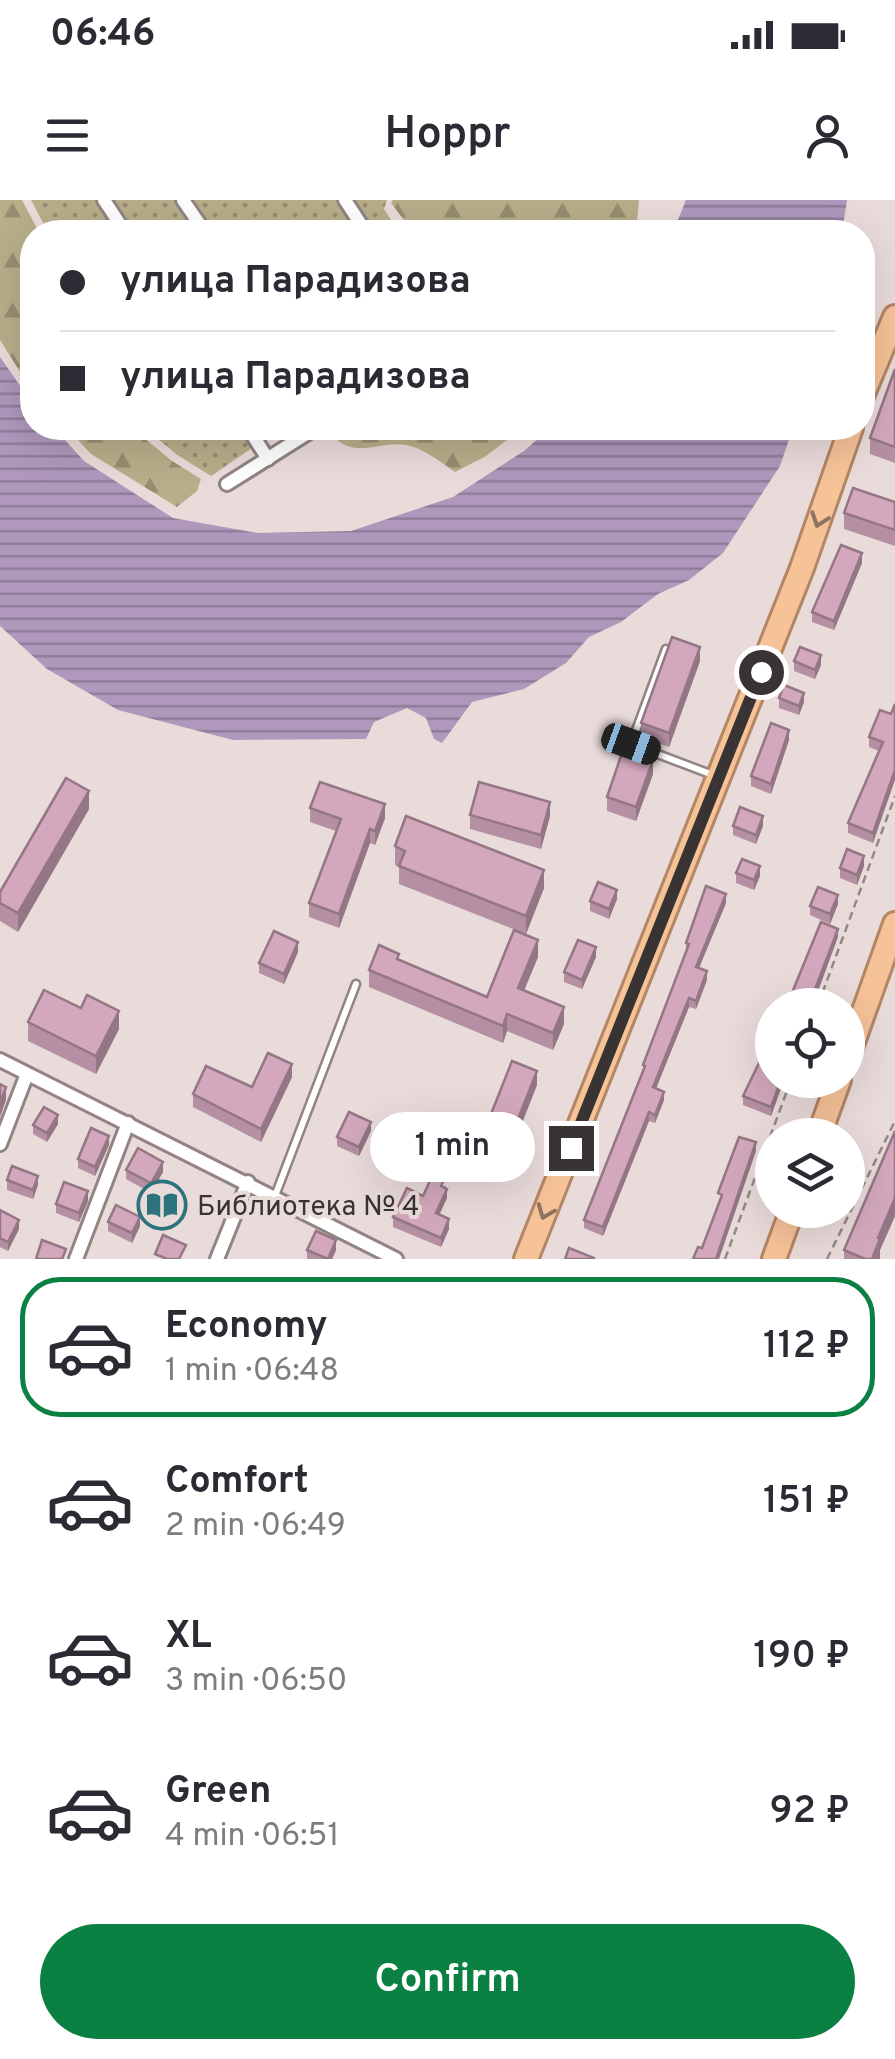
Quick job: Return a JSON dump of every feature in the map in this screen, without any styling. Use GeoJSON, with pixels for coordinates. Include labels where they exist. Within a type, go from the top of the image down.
{"type":"FeatureCollection","features":[{"type":"Feature","properties":{"kind":"highway"},"geometry":{"type":"LineString","coordinates":[[875,365],[895,317]]}},
{"type":"Feature","properties":{"kind":"highway"},"geometry":{"type":"LineString","coordinates":[[526,1259],[802,568],[847,440]]}},
{"type":"Feature","properties":{"kind":"highway"},"geometry":{"type":"LineString","coordinates":[[865,1008],[895,924]]}},
{"type":"Feature","properties":{"kind":"highway"},"geometry":{"type":"LineString","coordinates":[[774,1259],[785,1228]]}},
{"type":"Feature","properties":{"kind":"street"},"geometry":{"type":"LineString","coordinates":[[256,440],[268,459]]}},
{"type":"Feature","properties":{"kind":"street"},"geometry":{"type":"LineString","coordinates":[[227,484],[297,440]]}},
{"type":"Feature","properties":{"kind":"street"},"geometry":{"type":"LineString","coordinates":[[0,1060],[396,1259]]}},
{"type":"Feature","properties":{"kind":"street"},"geometry":{"type":"LineString","coordinates":[[0,1144],[27,1074]]}},
{"type":"Feature","properties":{"kind":"street"},"geometry":{"type":"LineString","coordinates":[[76,1259],[128,1124]]}},
{"type":"Feature","properties":{"kind":"street"},"geometry":{"type":"LineString","coordinates":[[217,1259],[248,1182]]}},
{"type":"Feature","properties":{"kind":"lane"},"geometry":{"type":"LineString","coordinates":[[666,649],[631,744],[719,777]]}},
{"type":"Feature","properties":{"kind":"lane"},"geometry":{"type":"LineString","coordinates":[[275,1196],[356,984]]}},
{"type":"Feature","properties":{"kind":"path"},"geometry":{"type":"LineString","coordinates":[[824,988],[895,796]]}},
{"type":"Feature","properties":{"kind":"path"},"geometry":{"type":"LineString","coordinates":[[725,1259],[784,1098]]}},
{"type":"Feature","properties":{"kind":"path"},"geometry":{"type":"LineString","coordinates":[[827,1259],[895,1121]]}},
{"type":"Feature","properties":{"kind":"green space"},"geometry":{"type":"Polygon","coordinates":[[[0,200],[22,200],[33,220],[20,220],[20,372],[0,340],[0,200]]]}},
{"type":"Feature","properties":{"kind":"green space"},"geometry":{"type":"Polygon","coordinates":[[[31,200],[387,200],[384,209],[391,220],[42,220],[31,200]]]}},
{"type":"Feature","properties":{"kind":"green space"},"geometry":{"type":"Polygon","coordinates":[[[639,200],[637,220],[404,220],[391,203],[639,200]]]}},
{"type":"Feature","properties":{"kind":"green space"},"geometry":{"type":"Polygon","coordinates":[[[78,440],[147,440],[201,479],[197,491],[177,507],[91,454],[78,440]]]}},
{"type":"Feature","properties":{"kind":"green space"},"geometry":{"type":"Polygon","coordinates":[[[159,440],[264,440],[211,476],[159,440]]]}},
{"type":"Feature","properties":{"kind":"green space"},"geometry":{"type":"Polygon","coordinates":[[[338,440],[507,440],[455,472],[426,452],[406,445],[345,445],[338,440]]]}},
{"type":"Feature","properties":{"kind":"shaded area"},"geometry":{"type":"Polygon","coordinates":[[[686,200],[847,200],[844,220],[678,220],[686,200]]]}},
{"type":"Feature","properties":{"kind":"shaded area"},"geometry":{"type":"Polygon","coordinates":[[[0,357],[20,386],[20,440],[65,440],[84,461],[173,518],[258,533],[351,531],[453,497],[536,440],[789,440],[780,466],[723,553],[689,580],[658,594],[621,622],[589,637],[566,663],[524,689],[472,702],[442,743],[434,739],[426,718],[407,708],[374,722],[366,739],[233,740],[118,710],[47,669],[0,626],[0,357]]]}},
{"type":"Feature","properties":{"kind":"building"},"geometry":{"type":"Polygon","coordinates":[[[895,369],[895,447],[875,440],[875,424],[895,369]]]}},
{"type":"Feature","properties":{"kind":"building"},"geometry":{"type":"Polygon","coordinates":[[[853,488],[895,502],[895,530],[844,513],[853,488]]]}},
{"type":"Feature","properties":{"kind":"building"},"geometry":{"type":"Polygon","coordinates":[[[841,545],[862,553],[834,621],[812,612],[841,545]]]}},
{"type":"Feature","properties":{"kind":"building"},"geometry":{"type":"Polygon","coordinates":[[[672,637],[700,647],[669,733],[641,723],[672,637]]]}},
{"type":"Feature","properties":{"kind":"building"},"geometry":{"type":"Polygon","coordinates":[[[800,647],[821,655],[815,670],[794,661],[800,647]]]}},
{"type":"Feature","properties":{"kind":"building"},"geometry":{"type":"Polygon","coordinates":[[[784,685],[804,693],[799,706],[779,698],[784,685]]]}},
{"type":"Feature","properties":{"kind":"building"},"geometry":{"type":"Polygon","coordinates":[[[895,704],[895,770],[873,833],[848,823],[883,742],[869,737],[880,710],[891,714],[895,704]]]}},
{"type":"Feature","properties":{"kind":"building"},"geometry":{"type":"Polygon","coordinates":[[[771,723],[789,730],[771,784],[751,776],[771,723]]]}},
{"type":"Feature","properties":{"kind":"building"},"geometry":{"type":"Polygon","coordinates":[[[623,750],[653,760],[636,807],[607,797],[623,750]]]}},
{"type":"Feature","properties":{"kind":"building"},"geometry":{"type":"Polygon","coordinates":[[[66,778],[89,791],[18,913],[0,903],[0,892],[66,778]]]}},
{"type":"Feature","properties":{"kind":"building"},"geometry":{"type":"Polygon","coordinates":[[[320,782],[385,804],[375,831],[370,829],[339,914],[309,903],[341,819],[310,808],[320,782]]]}},
{"type":"Feature","properties":{"kind":"building"},"geometry":{"type":"Polygon","coordinates":[[[479,782],[550,802],[541,835],[470,815],[479,782]]]}},
{"type":"Feature","properties":{"kind":"building"},"geometry":{"type":"Polygon","coordinates":[[[740,807],[763,816],[756,835],[733,826],[740,807]]]}},
{"type":"Feature","properties":{"kind":"building"},"geometry":{"type":"Polygon","coordinates":[[[406,816],[544,870],[526,916],[399,866],[405,851],[395,846],[406,816]]]}},
{"type":"Feature","properties":{"kind":"building"},"geometry":{"type":"Polygon","coordinates":[[[847,849],[864,856],[857,875],[840,868],[847,849]]]}},
{"type":"Feature","properties":{"kind":"building"},"geometry":{"type":"Polygon","coordinates":[[[742,859],[760,866],[754,880],[736,873],[742,859]]]}},
{"type":"Feature","properties":{"kind":"building"},"geometry":{"type":"Polygon","coordinates":[[[598,882],[617,890],[609,909],[590,901],[598,882]]]}},
{"type":"Feature","properties":{"kind":"building"},"geometry":{"type":"Polygon","coordinates":[[[706,886],[726,894],[696,967],[707,971],[696,1001],[689,998],[653,1087],[664,1092],[655,1115],[649,1112],[603,1227],[584,1220],[645,1066],[706,886]]]}},
{"type":"Feature","properties":{"kind":"building"},"geometry":{"type":"Polygon","coordinates":[[[818,887],[838,895],[830,914],[810,906],[818,887]]]}},
{"type":"Feature","properties":{"kind":"building"},"geometry":{"type":"Polygon","coordinates":[[[821,922],[838,929],[815,988],[794,988],[821,922]]]}},
{"type":"Feature","properties":{"kind":"building"},"geometry":{"type":"Polygon","coordinates":[[[514,930],[538,940],[518,988],[564,1007],[553,1033],[507,1014],[503,1026],[369,970],[379,945],[399,954],[397,959],[487,997],[514,930]]]}},
{"type":"Feature","properties":{"kind":"building"},"geometry":{"type":"Polygon","coordinates":[[[274,931],[298,942],[284,974],[259,963],[274,931]]]}},
{"type":"Feature","properties":{"kind":"building"},"geometry":{"type":"Polygon","coordinates":[[[578,940],[596,947],[582,980],[564,972],[578,940]]]}},
{"type":"Feature","properties":{"kind":"building"},"geometry":{"type":"Polygon","coordinates":[[[44,990],[81,1008],[87,995],[119,1011],[96,1056],[28,1022],[44,990]]]}},
{"type":"Feature","properties":{"kind":"building"},"geometry":{"type":"Polygon","coordinates":[[[268,1053],[292,1064],[261,1129],[193,1094],[206,1066],[252,1087],[268,1053]]]}},
{"type":"Feature","properties":{"kind":"building"},"geometry":{"type":"Polygon","coordinates":[[[512,1061],[537,1071],[514,1129],[489,1119],[512,1061]]]}},
{"type":"Feature","properties":{"kind":"building"},"geometry":{"type":"Polygon","coordinates":[[[755,1071],[755,1098],[774,1098],[771,1107],[743,1096],[755,1071]]]}},
{"type":"Feature","properties":{"kind":"building"},"geometry":{"type":"Polygon","coordinates":[[[44,1107],[58,1115],[47,1133],[33,1125],[44,1107]]]}},
{"type":"Feature","properties":{"kind":"building"},"geometry":{"type":"Polygon","coordinates":[[[349,1112],[371,1122],[359,1147],[337,1137],[349,1112]]]}},
{"type":"Feature","properties":{"kind":"building"},"geometry":{"type":"Polygon","coordinates":[[[91,1128],[109,1136],[95,1167],[78,1159],[91,1128]]]}},
{"type":"Feature","properties":{"kind":"building"},"geometry":{"type":"Polygon","coordinates":[[[895,1131],[895,1198],[872,1259],[844,1250],[853,1228],[865,1228],[865,1201],[895,1131]]]}},
{"type":"Feature","properties":{"kind":"building"},"geometry":{"type":"Polygon","coordinates":[[[739,1137],[755,1142],[716,1259],[693,1259],[698,1247],[702,1248],[722,1195],[718,1193],[739,1137]]]}},
{"type":"Feature","properties":{"kind":"building"},"geometry":{"type":"Polygon","coordinates":[[[138,1148],[163,1162],[151,1183],[126,1170],[138,1148]]]}},
{"type":"Feature","properties":{"kind":"building"},"geometry":{"type":"Polygon","coordinates":[[[12,1166],[38,1176],[33,1190],[7,1180],[12,1166]]]}},
{"type":"Feature","properties":{"kind":"building"},"geometry":{"type":"Polygon","coordinates":[[[435,1170],[446,1176],[441,1186],[447,1189],[436,1213],[449,1219],[441,1238],[393,1217],[407,1188],[423,1196],[435,1170]]]}},
{"type":"Feature","properties":{"kind":"building"},"geometry":{"type":"Polygon","coordinates":[[[158,1180],[177,1190],[167,1213],[147,1204],[158,1180]]]}},
{"type":"Feature","properties":{"kind":"building"},"geometry":{"type":"Polygon","coordinates":[[[64,1182],[88,1191],[79,1213],[56,1204],[64,1182]]]}},
{"type":"Feature","properties":{"kind":"building"},"geometry":{"type":"Polygon","coordinates":[[[116,1205],[140,1217],[132,1233],[108,1222],[116,1205]]]}},
{"type":"Feature","properties":{"kind":"building"},"geometry":{"type":"Polygon","coordinates":[[[0,1210],[19,1220],[8,1242],[0,1238],[0,1210]]]}},
{"type":"Feature","properties":{"kind":"building"},"geometry":{"type":"Polygon","coordinates":[[[316,1231],[336,1240],[328,1259],[307,1250],[316,1231]]]}},
{"type":"Feature","properties":{"kind":"building"},"geometry":{"type":"Polygon","coordinates":[[[163,1235],[186,1245],[179,1259],[155,1254],[163,1235]]]}},
{"type":"Feature","properties":{"kind":"building"},"geometry":{"type":"Polygon","coordinates":[[[42,1240],[66,1249],[62,1259],[36,1259],[42,1240]]]}},
{"type":"Feature","properties":{"kind":"building"},"geometry":{"type":"Polygon","coordinates":[[[569,1248],[594,1258],[594,1259],[565,1259],[569,1248]]]}},
{"type":"Feature","properties":{"kind":"place","name":"Библиотека № 4"},"geometry":{"type":"Point","coordinates":[162,1205]}},
{"type":"Feature","properties":{"kind":"route"},"geometry":{"type":"LineString","coordinates":[[571,1148],[761,672]]}}]}
